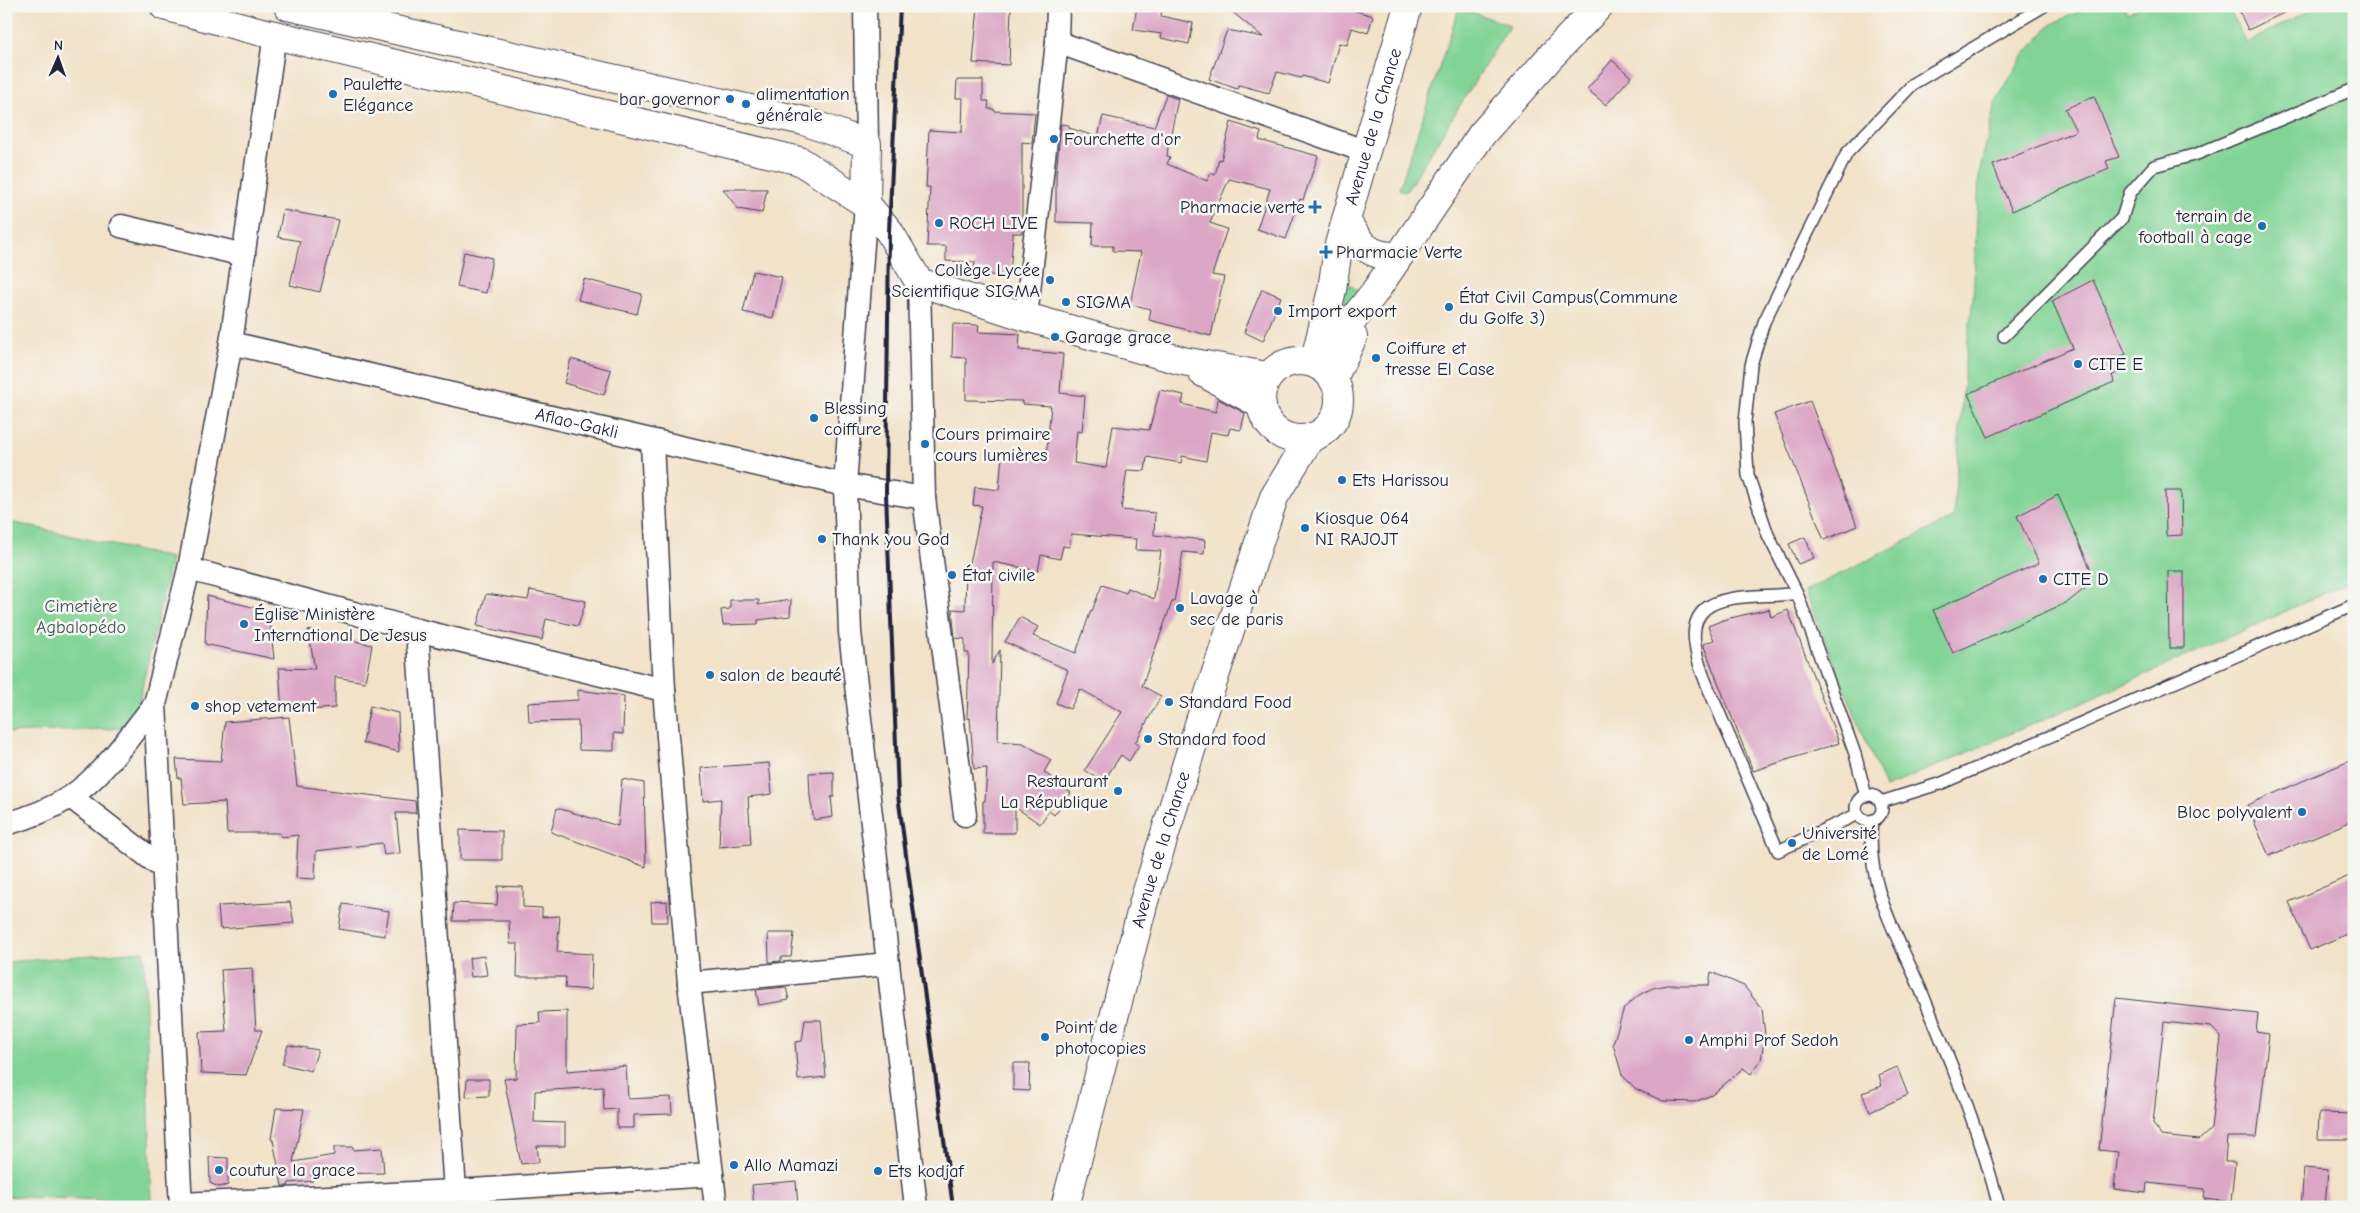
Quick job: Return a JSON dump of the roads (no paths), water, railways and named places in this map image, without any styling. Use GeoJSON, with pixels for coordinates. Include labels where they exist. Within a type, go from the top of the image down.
{"type":"FeatureCollection","features":[{"type":"Feature","properties":{"kind":"street"},"geometry":{"type":"LineString","coordinates":[[164,6],[800,161],[866,204],[889,231],[919,282],[924,498],[965,816]]}},
{"type":"Feature","properties":{"kind":"street"},"geometry":{"type":"LineString","coordinates":[[288,6],[804,122],[867,144]]}},
{"type":"Feature","properties":{"kind":"street"},"geometry":{"type":"LineString","coordinates":[[865,6],[866,204],[845,485],[850,632],[916,1207]]}},
{"type":"Feature","properties":{"kind":"street"},"geometry":{"type":"LineString","coordinates":[[1026,317],[1057,42],[1058,6]]}},
{"type":"Feature","properties":{"kind":"street","name":"Avenue de la Chance"},"geometry":{"type":"LineString","coordinates":[[1314,367],[1332,290],[1338,248],[1364,151],[1408,6]]}},
{"type":"Feature","properties":{"kind":"street"},"geometry":{"type":"LineString","coordinates":[[1265,414],[1262,390],[1267,376],[1276,369],[1314,367],[1374,293],[1482,134],[1552,55],[1599,6]]}},
{"type":"Feature","properties":{"kind":"street"},"geometry":{"type":"LineString","coordinates":[[275,34],[231,343],[189,569],[155,704],[181,1206],[712,1175]]}},
{"type":"Feature","properties":{"kind":"street"},"geometry":{"type":"LineString","coordinates":[[1057,42],[1364,151]]}},
{"type":"Feature","properties":{"kind":"street"},"geometry":{"type":"LineString","coordinates":[[1346,220],[1359,242],[1370,251],[1387,256],[1398,256]]}},
{"type":"Feature","properties":{"kind":"street"},"geometry":{"type":"LineString","coordinates":[[121,226],[244,255]]}},
{"type":"Feature","properties":{"kind":"street"},"geometry":{"type":"LineString","coordinates":[[919,282],[1026,317],[1183,361],[1267,376]]}},
{"type":"Feature","properties":{"kind":"street","name":"Aflao-Gakli"},"geometry":{"type":"LineString","coordinates":[[231,343],[652,442],[845,485],[924,498]]}},
{"type":"Feature","properties":{"kind":"street"},"geometry":{"type":"LineString","coordinates":[[1183,361],[1265,414],[1282,435],[1300,439],[1310,438],[1326,429],[1336,414],[1339,396],[1314,367]]}},
{"type":"Feature","properties":{"kind":"street","name":"Avenue de la Chance"},"geometry":{"type":"LineString","coordinates":[[1265,414],[1276,440],[1274,497]]}},
{"type":"Feature","properties":{"kind":"street","name":"Avenue de la Chance"},"geometry":{"type":"LineString","coordinates":[[1064,1207],[1144,901],[1200,721],[1274,497],[1310,438]]}},
{"type":"Feature","properties":{"kind":"street"},"geometry":{"type":"LineString","coordinates":[[652,442],[664,690],[689,983],[716,1207]]}},
{"type":"Feature","properties":{"kind":"street"},"geometry":{"type":"LineString","coordinates":[[189,569],[417,630],[664,690]]}},
{"type":"Feature","properties":{"kind":"street"},"geometry":{"type":"LineString","coordinates":[[417,630],[455,1191]]}},
{"type":"Feature","properties":{"kind":"street"},"geometry":{"type":"LineString","coordinates":[[6,824],[42,811],[71,797],[115,754],[155,704]]}},
{"type":"Feature","properties":{"kind":"street"},"geometry":{"type":"LineString","coordinates":[[71,797],[163,868]]}},
{"type":"Feature","properties":{"kind":"street"},"geometry":{"type":"LineString","coordinates":[[689,983],[888,964]]}},
{"type":"Feature","properties":{"kind":"lane"},"geometry":{"type":"LineString","coordinates":[[1866,796],[1854,754],[1797,593],[1768,535],[1748,474],[1745,422],[1751,365],[1764,322],[1847,153],[1914,83],[2044,6]]}},
{"type":"Feature","properties":{"kind":"lane"},"geometry":{"type":"LineString","coordinates":[[2004,336],[2122,218],[2130,193],[2154,166],[2197,154],[2354,88]]}},
{"type":"Feature","properties":{"kind":"lane"},"geometry":{"type":"LineString","coordinates":[[1797,593],[1772,597],[1730,598],[1715,602],[1697,620],[1694,633],[1697,655],[1708,686],[1778,851],[1858,814]]}},
{"type":"Feature","properties":{"kind":"lane"},"geometry":{"type":"LineString","coordinates":[[1881,802],[1942,783],[2354,605]]}},
{"type":"Feature","properties":{"kind":"lane"},"geometry":{"type":"LineString","coordinates":[[1872,821],[1861,818],[1858,814],[1858,803],[1866,796],[1872,796],[1881,802]]}},
{"type":"Feature","properties":{"kind":"lane"},"geometry":{"type":"LineString","coordinates":[[1881,802],[1881,814],[1872,821],[1870,844],[1881,904],[1920,986],[1960,1084],[1988,1163],[1999,1207]]}},
{"type":"Feature","properties":{"kind":"railway"},"geometry":{"type":"LineString","coordinates":[[900,6],[889,231],[886,493],[898,795],[953,1207]]}},
{"type":"Feature","properties":{"kind":"place","name":"Paulette Elégance"},"geometry":{"type":"Point","coordinates":[333,94]}},
{"type":"Feature","properties":{"kind":"place","name":"bar governor"},"geometry":{"type":"Point","coordinates":[730,99]}},
{"type":"Feature","properties":{"kind":"place","name":"alimentation générale"},"geometry":{"type":"Point","coordinates":[746,104]}},
{"type":"Feature","properties":{"kind":"place","name":"Fourchette d'or"},"geometry":{"type":"Point","coordinates":[1054,139]}},
{"type":"Feature","properties":{"kind":"place","name":"Pharmacie verte"},"geometry":{"type":"Point","coordinates":[1315,207]}},
{"type":"Feature","properties":{"kind":"place","name":"ROCH LIVE"},"geometry":{"type":"Point","coordinates":[939,223]}},
{"type":"Feature","properties":{"kind":"place","name":"terrain de football à cage"},"geometry":{"type":"Point","coordinates":[2262,226]}},
{"type":"Feature","properties":{"kind":"place","name":"Pharmacie Verte"},"geometry":{"type":"Point","coordinates":[1326,252]}},
{"type":"Feature","properties":{"kind":"place","name":"Collège Lycée Scientifique SIGMA"},"geometry":{"type":"Point","coordinates":[1050,280]}},
{"type":"Feature","properties":{"kind":"place","name":"SIGMA"},"geometry":{"type":"Point","coordinates":[1066,302]}},
{"type":"Feature","properties":{"kind":"place","name":"État Civil Campus(Commune du Golfe 3)"},"geometry":{"type":"Point","coordinates":[1449,307]}},
{"type":"Feature","properties":{"kind":"place","name":"Import export"},"geometry":{"type":"Point","coordinates":[1278,311]}},
{"type":"Feature","properties":{"kind":"place","name":"Garage grace"},"geometry":{"type":"Point","coordinates":[1055,337]}},
{"type":"Feature","properties":{"kind":"place","name":"Coiffure et tresse El Case"},"geometry":{"type":"Point","coordinates":[1376,358]}},
{"type":"Feature","properties":{"kind":"place","name":"CITE E"},"geometry":{"type":"Point","coordinates":[2078,364]}},
{"type":"Feature","properties":{"kind":"place","name":"Blessing coiffure"},"geometry":{"type":"Point","coordinates":[814,418]}},
{"type":"Feature","properties":{"kind":"place","name":"Cours primaire cours lumières"},"geometry":{"type":"Point","coordinates":[925,444]}},
{"type":"Feature","properties":{"kind":"place","name":"Ets Harissou"},"geometry":{"type":"Point","coordinates":[1342,480]}},
{"type":"Feature","properties":{"kind":"place","name":"Kiosque 064 NI RAJOJT"},"geometry":{"type":"Point","coordinates":[1305,528]}},
{"type":"Feature","properties":{"kind":"place","name":"Thank you God"},"geometry":{"type":"Point","coordinates":[822,539]}},
{"type":"Feature","properties":{"kind":"place","name":"État civile"},"geometry":{"type":"Point","coordinates":[952,575]}},
{"type":"Feature","properties":{"kind":"place","name":"CITE D"},"geometry":{"type":"Point","coordinates":[2043,579]}},
{"type":"Feature","properties":{"kind":"place","name":"Lavage à sec de paris"},"geometry":{"type":"Point","coordinates":[1180,608]}},
{"type":"Feature","properties":{"kind":"place","name":"Église Ministère International De Jesus"},"geometry":{"type":"Point","coordinates":[244,624]}},
{"type":"Feature","properties":{"kind":"place","name":"salon de beauté"},"geometry":{"type":"Point","coordinates":[710,675]}},
{"type":"Feature","properties":{"kind":"place","name":"Standard Food"},"geometry":{"type":"Point","coordinates":[1169,702]}},
{"type":"Feature","properties":{"kind":"place","name":"shop vetement"},"geometry":{"type":"Point","coordinates":[195,706]}},
{"type":"Feature","properties":{"kind":"place","name":"Standard food"},"geometry":{"type":"Point","coordinates":[1148,739]}},
{"type":"Feature","properties":{"kind":"place","name":"Restaurant La République"},"geometry":{"type":"Point","coordinates":[1118,791]}},
{"type":"Feature","properties":{"kind":"place","name":"Bloc polyvalent"},"geometry":{"type":"Point","coordinates":[2302,812]}},
{"type":"Feature","properties":{"kind":"place","name":"Université de Lomé"},"geometry":{"type":"Point","coordinates":[1792,843]}},
{"type":"Feature","properties":{"kind":"place","name":"Point de photocopies"},"geometry":{"type":"Point","coordinates":[1045,1037]}},
{"type":"Feature","properties":{"kind":"place","name":"Amphi Prof Sedoh"},"geometry":{"type":"Point","coordinates":[1689,1040]}},
{"type":"Feature","properties":{"kind":"place","name":"Allo Mamazi"},"geometry":{"type":"Point","coordinates":[734,1165]}},
{"type":"Feature","properties":{"kind":"place","name":"couture la grace"},"geometry":{"type":"Point","coordinates":[219,1170]}},
{"type":"Feature","properties":{"kind":"place","name":"Ets kodjaf"},"geometry":{"type":"Point","coordinates":[878,1171]}},
{"type":"Feature","properties":{"kind":"park label","name":"Cimetière Agbalopédo"},"geometry":{"type":"Point","coordinates":[81,616]}}]}
